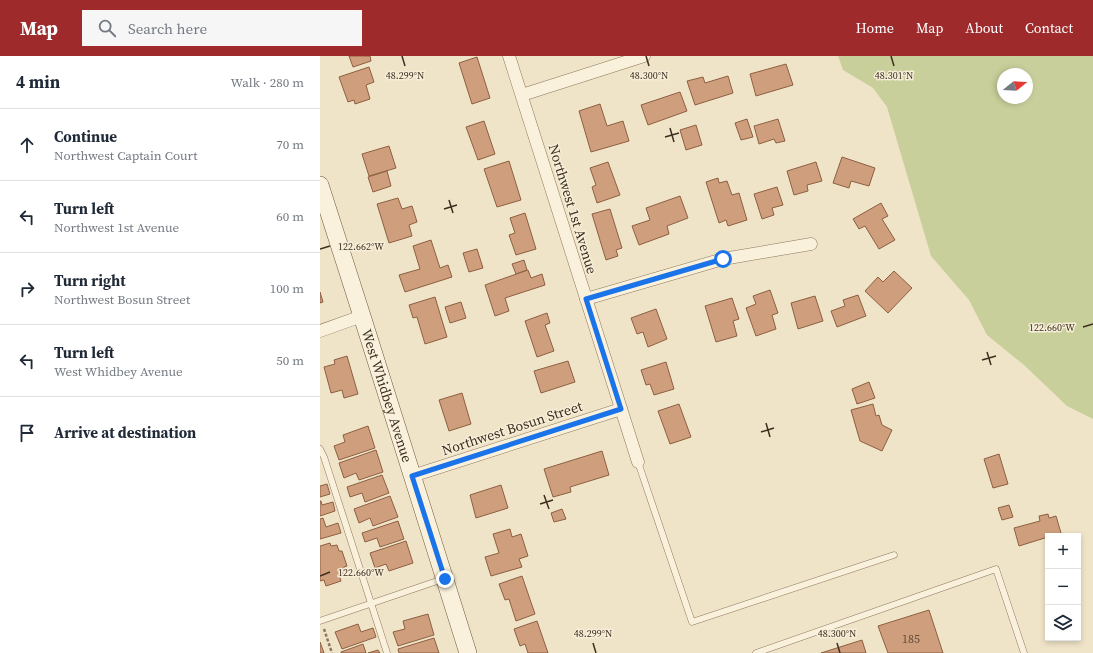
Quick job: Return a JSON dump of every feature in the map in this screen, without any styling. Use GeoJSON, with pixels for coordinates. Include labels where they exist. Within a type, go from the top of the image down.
{"type":"FeatureCollection","features":[{"type":"Feature","properties":{"kind":"street","name":"Northwest 1st Avenue"},"geometry":{"type":"LineString","coordinates":[[509,56],[638,462]]}},
{"type":"Feature","properties":{"kind":"street"},"geometry":{"type":"LineString","coordinates":[[522,95],[644,56]]}},
{"type":"Feature","properties":{"kind":"street","name":"West Whidbey Avenue"},"geometry":{"type":"LineString","coordinates":[[320,185],[468,653]]}},
{"type":"Feature","properties":{"kind":"street"},"geometry":{"type":"LineString","coordinates":[[586,299],[723,259],[811,244]]}},
{"type":"Feature","properties":{"kind":"street"},"geometry":{"type":"LineString","coordinates":[[320,331],[362,316]]}},
{"type":"Feature","properties":{"kind":"street","name":"Northwest Bosun Street"},"geometry":{"type":"LineString","coordinates":[[412,476],[621,409]]}},
{"type":"Feature","properties":{"kind":"lane"},"geometry":{"type":"LineString","coordinates":[[320,449],[324,457],[387,653]]}},
{"type":"Feature","properties":{"kind":"lane"},"geometry":{"type":"LineString","coordinates":[[638,462],[692,622],[894,555]]}},
{"type":"Feature","properties":{"kind":"lane"},"geometry":{"type":"LineString","coordinates":[[756,653],[996,569],[1024,653]]}},
{"type":"Feature","properties":{"kind":"lane"},"geometry":{"type":"LineString","coordinates":[[321,620],[445,579]]}},
{"type":"Feature","properties":{"kind":"path"},"geometry":{"type":"LineString","coordinates":[[321,620],[332,653]]}},
{"type":"Feature","properties":{"kind":"green space"},"geometry":{"type":"Polygon","coordinates":[[[838,56],[1093,56],[1093,419],[1067,406],[1024,365],[987,335],[969,300],[931,256],[887,107],[873,88],[843,70],[838,56]]]}},
{"type":"Feature","properties":{"kind":"building"},"geometry":{"type":"Polygon","coordinates":[[[349,56],[370,56],[371,61],[353,67],[349,56]]]}},
{"type":"Feature","properties":{"kind":"building"},"geometry":{"type":"Polygon","coordinates":[[[477,57],[490,98],[472,104],[459,63],[477,57]]]}},
{"type":"Feature","properties":{"kind":"building"},"geometry":{"type":"Polygon","coordinates":[[[786,64],[793,85],[756,96],[750,74],[786,64]]]}},
{"type":"Feature","properties":{"kind":"building"},"geometry":{"type":"Polygon","coordinates":[[[369,67],[374,82],[366,85],[370,99],[355,104],[354,100],[348,102],[339,77],[369,67]]]}},
{"type":"Feature","properties":{"kind":"building"},"geometry":{"type":"Polygon","coordinates":[[[728,76],[733,93],[695,105],[687,81],[703,77],[705,83],[728,76]]]}},
{"type":"Feature","properties":{"kind":"building"},"geometry":{"type":"Polygon","coordinates":[[[680,92],[687,111],[648,125],[641,105],[680,92]]]}},
{"type":"Feature","properties":{"kind":"building"},"geometry":{"type":"Polygon","coordinates":[[[600,104],[607,126],[623,121],[629,141],[591,152],[579,111],[600,104]]]}},
{"type":"Feature","properties":{"kind":"building"},"geometry":{"type":"Polygon","coordinates":[[[747,119],[753,137],[741,140],[735,123],[747,119]]]}},
{"type":"Feature","properties":{"kind":"building"},"geometry":{"type":"Polygon","coordinates":[[[778,119],[785,141],[776,143],[774,139],[759,144],[754,126],[778,119]]]}},
{"type":"Feature","properties":{"kind":"building"},"geometry":{"type":"Polygon","coordinates":[[[484,121],[495,154],[478,160],[466,127],[484,121]]]}},
{"type":"Feature","properties":{"kind":"building"},"geometry":{"type":"Polygon","coordinates":[[[696,125],[702,145],[686,150],[680,130],[696,125]]]}},
{"type":"Feature","properties":{"kind":"building"},"geometry":{"type":"Polygon","coordinates":[[[389,146],[396,168],[369,176],[362,154],[389,146]]]}},
{"type":"Feature","properties":{"kind":"building"},"geometry":{"type":"Polygon","coordinates":[[[842,157],[875,168],[869,186],[851,181],[849,188],[833,183],[842,157]]]}},
{"type":"Feature","properties":{"kind":"building"},"geometry":{"type":"Polygon","coordinates":[[[509,161],[521,200],[497,207],[484,169],[509,161]]]}},
{"type":"Feature","properties":{"kind":"building"},"geometry":{"type":"Polygon","coordinates":[[[608,162],[620,195],[597,203],[592,187],[596,185],[590,168],[608,162]]]}},
{"type":"Feature","properties":{"kind":"building"},"geometry":{"type":"Polygon","coordinates":[[[816,162],[822,181],[807,185],[808,191],[794,195],[787,171],[816,162]]]}},
{"type":"Feature","properties":{"kind":"building"},"geometry":{"type":"Polygon","coordinates":[[[387,171],[391,186],[373,192],[368,177],[387,171]]]}},
{"type":"Feature","properties":{"kind":"building"},"geometry":{"type":"Polygon","coordinates":[[[718,178],[719,183],[727,181],[732,195],[739,193],[747,220],[728,226],[726,220],[719,223],[706,182],[718,178]]]}},
{"type":"Feature","properties":{"kind":"building"},"geometry":{"type":"Polygon","coordinates":[[[777,187],[783,205],[772,208],[774,215],[762,219],[754,194],[777,187]]]}},
{"type":"Feature","properties":{"kind":"building"},"geometry":{"type":"Polygon","coordinates":[[[680,196],[688,218],[667,226],[669,234],[639,245],[632,226],[650,220],[646,208],[680,196]]]}},
{"type":"Feature","properties":{"kind":"building"},"geometry":{"type":"Polygon","coordinates":[[[398,198],[402,209],[412,206],[417,222],[409,225],[412,236],[389,243],[377,204],[398,198]]]}},
{"type":"Feature","properties":{"kind":"building"},"geometry":{"type":"Polygon","coordinates":[[[881,203],[888,216],[882,219],[895,240],[879,249],[865,226],[859,229],[853,219],[881,203]]]}},
{"type":"Feature","properties":{"kind":"building"},"geometry":{"type":"Polygon","coordinates":[[[610,209],[622,248],[616,250],[618,256],[606,260],[592,214],[610,209]]]}},
{"type":"Feature","properties":{"kind":"building"},"geometry":{"type":"Polygon","coordinates":[[[525,213],[536,249],[516,255],[509,235],[515,233],[510,218],[525,213]]]}},
{"type":"Feature","properties":{"kind":"building"},"geometry":{"type":"Polygon","coordinates":[[[431,240],[440,268],[448,265],[452,277],[405,292],[399,275],[420,269],[413,246],[431,240]]]}},
{"type":"Feature","properties":{"kind":"building"},"geometry":{"type":"Polygon","coordinates":[[[477,249],[483,268],[469,272],[463,253],[477,249]]]}},
{"type":"Feature","properties":{"kind":"building"},"geometry":{"type":"Polygon","coordinates":[[[524,260],[527,270],[516,274],[512,264],[524,260]]]}},
{"type":"Feature","properties":{"kind":"building"},"geometry":{"type":"Polygon","coordinates":[[[528,270],[531,278],[542,274],[545,285],[505,298],[509,311],[495,316],[485,285],[528,270]]]}},
{"type":"Feature","properties":{"kind":"building"},"geometry":{"type":"Polygon","coordinates":[[[894,271],[912,288],[888,313],[865,291],[878,277],[883,282],[894,271]]]}},
{"type":"Feature","properties":{"kind":"building"},"geometry":{"type":"Polygon","coordinates":[[[770,290],[778,313],[772,315],[776,329],[756,336],[746,308],[756,304],[753,296],[770,290]]]}},
{"type":"Feature","properties":{"kind":"building"},"geometry":{"type":"Polygon","coordinates":[[[320,292],[323,302],[320,303],[320,292]]]}},
{"type":"Feature","properties":{"kind":"building"},"geometry":{"type":"Polygon","coordinates":[[[858,295],[866,316],[837,327],[831,311],[845,306],[843,300],[858,295]]]}},
{"type":"Feature","properties":{"kind":"building"},"geometry":{"type":"Polygon","coordinates":[[[815,296],[823,321],[798,329],[791,303],[815,296]]]}},
{"type":"Feature","properties":{"kind":"building"},"geometry":{"type":"Polygon","coordinates":[[[435,297],[447,337],[425,344],[417,317],[413,318],[409,305],[435,297]]]}},
{"type":"Feature","properties":{"kind":"building"},"geometry":{"type":"Polygon","coordinates":[[[732,298],[739,319],[733,321],[737,336],[716,342],[705,306],[732,298]]]}},
{"type":"Feature","properties":{"kind":"building"},"geometry":{"type":"Polygon","coordinates":[[[461,302],[466,318],[450,323],[445,307],[461,302]]]}},
{"type":"Feature","properties":{"kind":"building"},"geometry":{"type":"Polygon","coordinates":[[[656,309],[667,339],[648,347],[643,332],[637,334],[631,318],[656,309]]]}},
{"type":"Feature","properties":{"kind":"building"},"geometry":{"type":"Polygon","coordinates":[[[547,313],[550,323],[545,325],[554,351],[537,357],[525,321],[547,313]]]}},
{"type":"Feature","properties":{"kind":"building"},"geometry":{"type":"Polygon","coordinates":[[[347,356],[358,394],[344,398],[342,390],[331,393],[324,367],[335,364],[334,360],[347,356]]]}},
{"type":"Feature","properties":{"kind":"building"},"geometry":{"type":"Polygon","coordinates":[[[568,361],[575,382],[541,393],[534,371],[568,361]]]}},
{"type":"Feature","properties":{"kind":"building"},"geometry":{"type":"Polygon","coordinates":[[[666,362],[674,389],[654,395],[650,384],[646,385],[641,370],[666,362]]]}},
{"type":"Feature","properties":{"kind":"building"},"geometry":{"type":"Polygon","coordinates":[[[869,382],[875,398],[857,404],[852,389],[869,382]]]}},
{"type":"Feature","properties":{"kind":"building"},"geometry":{"type":"Polygon","coordinates":[[[462,393],[471,424],[449,431],[439,400],[462,393]]]}},
{"type":"Feature","properties":{"kind":"building"},"geometry":{"type":"Polygon","coordinates":[[[679,404],[691,437],[670,444],[658,411],[679,404]]]}},
{"type":"Feature","properties":{"kind":"building"},"geometry":{"type":"Polygon","coordinates":[[[873,404],[876,416],[879,415],[882,425],[892,430],[882,451],[860,441],[851,410],[873,404]]]}},
{"type":"Feature","properties":{"kind":"building"},"geometry":{"type":"Polygon","coordinates":[[[368,426],[375,448],[339,460],[334,446],[345,442],[343,435],[368,426]]]}},
{"type":"Feature","properties":{"kind":"building"},"geometry":{"type":"Polygon","coordinates":[[[376,450],[383,472],[359,480],[356,473],[344,478],[339,463],[376,450]]]}},
{"type":"Feature","properties":{"kind":"building"},"geometry":{"type":"Polygon","coordinates":[[[602,451],[609,475],[570,487],[571,492],[553,497],[544,469],[602,451]]]}},
{"type":"Feature","properties":{"kind":"building"},"geometry":{"type":"Polygon","coordinates":[[[999,454],[1008,484],[993,488],[984,459],[999,454]]]}},
{"type":"Feature","properties":{"kind":"building"},"geometry":{"type":"Polygon","coordinates":[[[382,475],[389,493],[365,502],[362,493],[350,497],[347,487],[382,475]]]}},
{"type":"Feature","properties":{"kind":"building"},"geometry":{"type":"Polygon","coordinates":[[[327,484],[330,494],[320,497],[320,486],[327,484]]]}},
{"type":"Feature","properties":{"kind":"building"},"geometry":{"type":"Polygon","coordinates":[[[501,485],[508,508],[476,518],[470,495],[501,485]]]}},
{"type":"Feature","properties":{"kind":"building"},"geometry":{"type":"Polygon","coordinates":[[[390,496],[398,517],[373,526],[370,518],[359,523],[354,509],[390,496]]]}},
{"type":"Feature","properties":{"kind":"building"},"geometry":{"type":"Polygon","coordinates":[[[320,501],[322,505],[333,502],[335,511],[320,516],[320,501]]]}},
{"type":"Feature","properties":{"kind":"building"},"geometry":{"type":"Polygon","coordinates":[[[1009,505],[1013,517],[1002,520],[998,508],[1009,505]]]}},
{"type":"Feature","properties":{"kind":"building"},"geometry":{"type":"Polygon","coordinates":[[[562,509],[566,519],[554,522],[551,513],[562,509]]]}},
{"type":"Feature","properties":{"kind":"building"},"geometry":{"type":"Polygon","coordinates":[[[1048,514],[1049,518],[1056,516],[1061,533],[1045,533],[1045,538],[1019,546],[1014,528],[1040,521],[1039,516],[1048,514]]]}},
{"type":"Feature","properties":{"kind":"building"},"geometry":{"type":"Polygon","coordinates":[[[323,518],[326,527],[338,523],[341,533],[320,539],[320,519],[323,518]]]}},
{"type":"Feature","properties":{"kind":"building"},"geometry":{"type":"Polygon","coordinates":[[[398,521],[404,539],[380,547],[377,538],[365,542],[362,533],[398,521]]]}},
{"type":"Feature","properties":{"kind":"building"},"geometry":{"type":"Polygon","coordinates":[[[510,529],[512,537],[521,534],[528,556],[519,559],[522,567],[491,576],[485,557],[499,553],[493,534],[510,529]]]}},
{"type":"Feature","properties":{"kind":"building"},"geometry":{"type":"Polygon","coordinates":[[[406,541],[413,563],[389,571],[386,564],[375,568],[370,553],[406,541]]]}},
{"type":"Feature","properties":{"kind":"building"},"geometry":{"type":"Polygon","coordinates":[[[330,543],[331,546],[337,545],[339,551],[342,551],[347,566],[344,567],[346,573],[339,575],[341,581],[326,586],[324,580],[320,581],[320,546],[330,543]]]}},
{"type":"Feature","properties":{"kind":"building"},"geometry":{"type":"Polygon","coordinates":[[[522,576],[535,614],[516,621],[509,599],[505,600],[499,584],[522,576]]]}},
{"type":"Feature","properties":{"kind":"building"},"geometry":{"type":"Polygon","coordinates":[[[929,610],[943,653],[888,653],[878,626],[929,610]]]}},
{"type":"Feature","properties":{"kind":"building"},"geometry":{"type":"Polygon","coordinates":[[[428,614],[434,635],[398,646],[393,632],[405,629],[403,621],[428,614]]]}},
{"type":"Feature","properties":{"kind":"building"},"geometry":{"type":"Polygon","coordinates":[[[537,621],[548,653],[528,653],[525,644],[520,646],[514,629],[537,621]]]}},
{"type":"Feature","properties":{"kind":"building"},"geometry":{"type":"Polygon","coordinates":[[[358,624],[361,632],[373,628],[376,637],[342,649],[335,632],[358,624]]]}},
{"type":"Feature","properties":{"kind":"building"},"geometry":{"type":"Polygon","coordinates":[[[434,638],[439,653],[399,653],[398,649],[434,638]]]}},
{"type":"Feature","properties":{"kind":"building"},"geometry":{"type":"Polygon","coordinates":[[[862,640],[866,653],[821,653],[862,640]]]}},
{"type":"Feature","properties":{"kind":"building"},"geometry":{"type":"Polygon","coordinates":[[[320,642],[324,653],[320,653],[320,642]]]}},
{"type":"Feature","properties":{"kind":"building"},"geometry":{"type":"Polygon","coordinates":[[[363,644],[366,653],[341,653],[341,652],[363,644]]]}},
{"type":"Feature","properties":{"kind":"building"},"geometry":{"type":"Polygon","coordinates":[[[378,650],[380,653],[368,653],[378,650]]]}},
{"type":"Feature","properties":{"kind":"route"},"geometry":{"type":"LineString","coordinates":[[445,579],[412,476],[621,409],[586,299],[723,259]]}}]}
